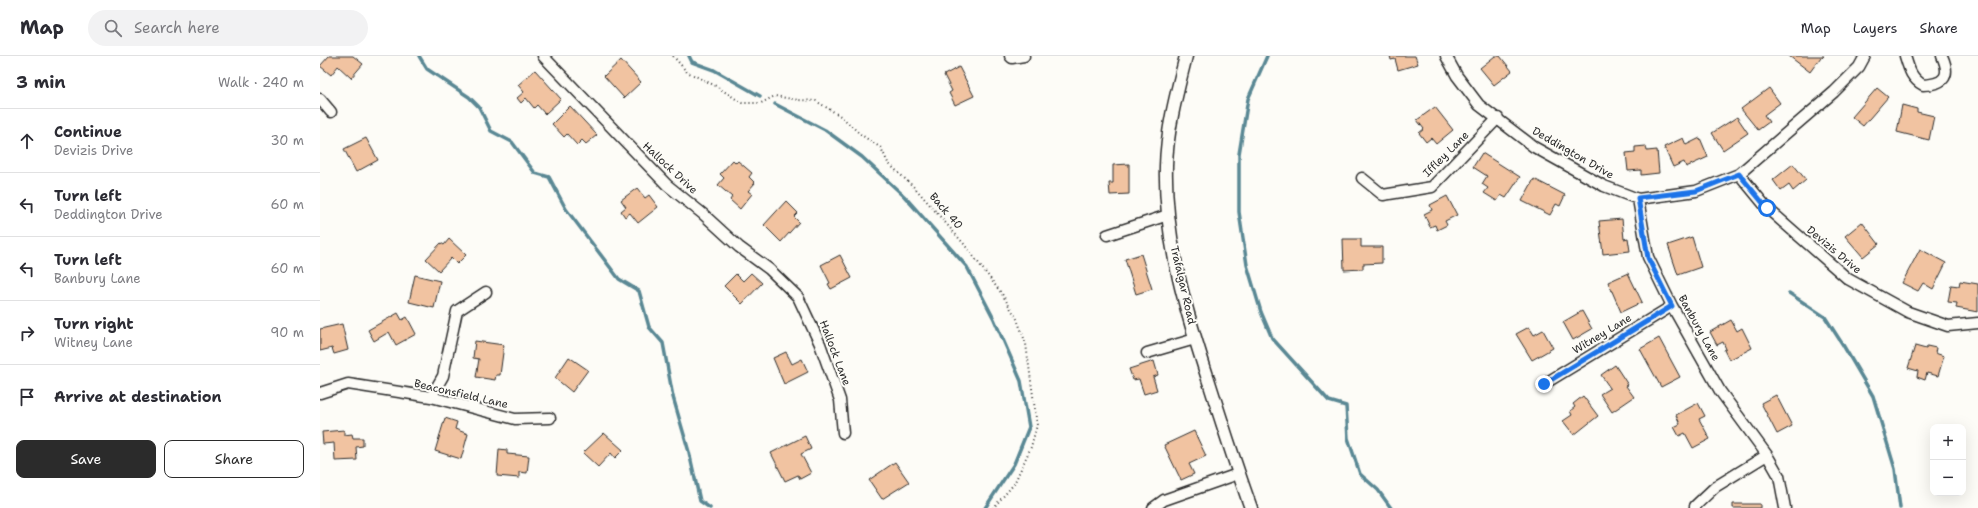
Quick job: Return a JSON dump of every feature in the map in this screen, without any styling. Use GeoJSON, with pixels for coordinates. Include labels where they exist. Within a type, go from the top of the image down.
{"type":"FeatureCollection","features":[{"type":"Feature","properties":{"kind":"street","name":"Hallock Drive"},"geometry":{"type":"LineString","coordinates":[[543,56],[667,185],[703,214],[739,247],[769,269],[789,288]]}},
{"type":"Feature","properties":{"kind":"street"},"geometry":{"type":"LineString","coordinates":[[1010,56],[1012,58],[1024,56]]}},
{"type":"Feature","properties":{"kind":"street","name":"Trafalgar Road"},"geometry":{"type":"LineString","coordinates":[[1186,56],[1170,118],[1166,166],[1168,215],[1179,277],[1195,338],[1238,474],[1251,508]]}},
{"type":"Feature","properties":{"kind":"street","name":"Deddington Drive"},"geometry":{"type":"LineString","coordinates":[[1446,56],[1457,76],[1479,105],[1534,147],[1604,186],[1638,198],[1696,191],[1739,174],[1834,92],[1859,67],[1865,56]]}},
{"type":"Feature","properties":{"kind":"street"},"geometry":{"type":"LineString","coordinates":[[1905,56],[1910,72],[1916,81],[1923,85],[1940,82],[1947,75],[1947,67],[1942,56]]}},
{"type":"Feature","properties":{"kind":"street"},"geometry":{"type":"LineString","coordinates":[[320,99],[331,112]]}},
{"type":"Feature","properties":{"kind":"street","name":"Iffley Lane"},"geometry":{"type":"LineString","coordinates":[[1362,178],[1383,195],[1432,187],[1498,118]]}},
{"type":"Feature","properties":{"kind":"street","name":"Devizis Drive"},"geometry":{"type":"LineString","coordinates":[[1739,174],[1767,208],[1848,279],[1908,312],[1948,326],[1978,323]]}},
{"type":"Feature","properties":{"kind":"street","name":"Banbury Lane"},"geometry":{"type":"LineString","coordinates":[[1638,198],[1648,258],[1672,306],[1720,391],[1768,455],[1779,476],[1785,508]]}},
{"type":"Feature","properties":{"kind":"street"},"geometry":{"type":"LineString","coordinates":[[1107,235],[1168,215]]}},
{"type":"Feature","properties":{"kind":"street","name":"Hallock Lane"},"geometry":{"type":"LineString","coordinates":[[789,288],[798,297],[820,344],[840,400],[843,433]]}},
{"type":"Feature","properties":{"kind":"street"},"geometry":{"type":"LineString","coordinates":[[430,397],[443,376],[457,311],[486,292]]}},
{"type":"Feature","properties":{"kind":"street","name":"Witney Lane"},"geometry":{"type":"LineString","coordinates":[[1544,384],[1672,306]]}},
{"type":"Feature","properties":{"kind":"street"},"geometry":{"type":"LineString","coordinates":[[1147,353],[1195,338]]}},
{"type":"Feature","properties":{"kind":"street","name":"Beaconsfield Lane"},"geometry":{"type":"LineString","coordinates":[[320,393],[348,384],[430,397],[515,419],[550,418]]}},
{"type":"Feature","properties":{"kind":"street"},"geometry":{"type":"LineString","coordinates":[[1695,508],[1694,506],[1715,487],[1768,455]]}},
{"type":"Feature","properties":{"kind":"street"},"geometry":{"type":"LineString","coordinates":[[1153,508],[1164,500],[1238,474]]}},
{"type":"Feature","properties":{"kind":"path","name":"Back 40"},"geometry":{"type":"LineString","coordinates":[[673,56],[687,72],[716,86],[742,102],[761,103],[775,96],[798,100],[816,100],[842,117],[860,134],[881,148],[888,163],[916,189],[964,244],[1002,294],[1016,319],[1026,344],[1037,425],[1031,447],[1014,484],[992,508]]}},
{"type":"Feature","properties":{"kind":"building"},"geometry":{"type":"Polygon","coordinates":[[[329,56],[353,56],[363,64],[351,78],[338,66],[331,75],[320,66],[329,56]]]}},
{"type":"Feature","properties":{"kind":"building"},"geometry":{"type":"Polygon","coordinates":[[[1390,56],[1415,56],[1418,64],[1398,70],[1395,59],[1391,60],[1390,56]]]}},
{"type":"Feature","properties":{"kind":"building"},"geometry":{"type":"Polygon","coordinates":[[[1495,56],[1500,56],[1512,71],[1494,85],[1480,68],[1495,56]]]}},
{"type":"Feature","properties":{"kind":"building"},"geometry":{"type":"Polygon","coordinates":[[[1789,56],[1824,56],[1822,58],[1821,57],[1810,72],[1789,56]]]}},
{"type":"Feature","properties":{"kind":"building"},"geometry":{"type":"Polygon","coordinates":[[[621,60],[641,82],[624,98],[604,76],[621,60]]]}},
{"type":"Feature","properties":{"kind":"building"},"geometry":{"type":"Polygon","coordinates":[[[959,67],[974,96],[955,105],[949,93],[952,91],[944,75],[959,67]]]}},
{"type":"Feature","properties":{"kind":"building"},"geometry":{"type":"Polygon","coordinates":[[[535,70],[561,99],[545,114],[537,105],[534,108],[526,98],[521,103],[517,98],[524,92],[518,85],[535,70]]]}},
{"type":"Feature","properties":{"kind":"building"},"geometry":{"type":"Polygon","coordinates":[[[1769,88],[1780,103],[1764,115],[1769,122],[1758,130],[1741,109],[1769,88]]]}},
{"type":"Feature","properties":{"kind":"building"},"geometry":{"type":"Polygon","coordinates":[[[1877,88],[1888,97],[1863,126],[1852,117],[1877,88]]]}},
{"type":"Feature","properties":{"kind":"building"},"geometry":{"type":"Polygon","coordinates":[[[1902,105],[1917,109],[1917,112],[1934,116],[1929,140],[1897,132],[1902,105]]]}},
{"type":"Feature","properties":{"kind":"building"},"geometry":{"type":"Polygon","coordinates":[[[570,106],[597,135],[586,144],[582,140],[577,145],[567,134],[564,137],[552,124],[570,106]]]}},
{"type":"Feature","properties":{"kind":"building"},"geometry":{"type":"Polygon","coordinates":[[[1435,107],[1453,130],[1436,144],[1431,138],[1426,142],[1419,133],[1424,129],[1417,120],[1435,107]]]}},
{"type":"Feature","properties":{"kind":"building"},"geometry":{"type":"Polygon","coordinates":[[[1737,117],[1748,133],[1723,150],[1712,133],[1737,117]]]}},
{"type":"Feature","properties":{"kind":"building"},"geometry":{"type":"Polygon","coordinates":[[[366,138],[378,160],[356,172],[344,149],[366,138]]]}},
{"type":"Feature","properties":{"kind":"building"},"geometry":{"type":"Polygon","coordinates":[[[1683,138],[1686,145],[1700,138],[1708,157],[1686,167],[1684,162],[1673,167],[1664,147],[1683,138]]]}},
{"type":"Feature","properties":{"kind":"building"},"geometry":{"type":"Polygon","coordinates":[[[1646,146],[1647,151],[1657,150],[1659,173],[1641,175],[1641,170],[1628,171],[1626,153],[1635,152],[1635,147],[1646,146]]]}},
{"type":"Feature","properties":{"kind":"building"},"geometry":{"type":"Polygon","coordinates":[[[1482,153],[1520,177],[1506,198],[1501,195],[1497,201],[1484,193],[1488,188],[1482,184],[1487,176],[1473,167],[1482,153]]]}},
{"type":"Feature","properties":{"kind":"building"},"geometry":{"type":"Polygon","coordinates":[[[733,160],[736,163],[738,161],[752,173],[749,177],[755,183],[748,191],[752,194],[740,209],[730,200],[732,197],[718,185],[724,178],[720,174],[733,160]]]}},
{"type":"Feature","properties":{"kind":"building"},"geometry":{"type":"Polygon","coordinates":[[[1129,164],[1129,194],[1110,195],[1109,183],[1113,183],[1113,165],[1129,164]]]}},
{"type":"Feature","properties":{"kind":"building"},"geometry":{"type":"Polygon","coordinates":[[[1793,164],[1806,180],[1793,191],[1789,185],[1781,191],[1773,180],[1793,164]]]}},
{"type":"Feature","properties":{"kind":"building"},"geometry":{"type":"Polygon","coordinates":[[[1534,179],[1565,195],[1560,206],[1556,204],[1550,215],[1522,201],[1534,179]]]}},
{"type":"Feature","properties":{"kind":"building"},"geometry":{"type":"Polygon","coordinates":[[[637,188],[645,198],[649,195],[658,207],[638,223],[630,213],[625,217],[621,211],[626,207],[621,200],[637,188]]]}},
{"type":"Feature","properties":{"kind":"building"},"geometry":{"type":"Polygon","coordinates":[[[1447,196],[1457,215],[1445,221],[1447,225],[1437,230],[1435,225],[1430,227],[1424,214],[1432,210],[1430,205],[1447,196]]]}},
{"type":"Feature","properties":{"kind":"building"},"geometry":{"type":"Polygon","coordinates":[[[786,201],[798,213],[794,217],[799,222],[781,242],[764,225],[786,201]]]}},
{"type":"Feature","properties":{"kind":"building"},"geometry":{"type":"Polygon","coordinates":[[[1622,219],[1624,239],[1628,238],[1630,251],[1603,254],[1599,221],[1622,219]]]}},
{"type":"Feature","properties":{"kind":"building"},"geometry":{"type":"Polygon","coordinates":[[[1862,222],[1879,244],[1863,257],[1845,236],[1862,222]]]}},
{"type":"Feature","properties":{"kind":"building"},"geometry":{"type":"Polygon","coordinates":[[[1692,237],[1701,267],[1678,275],[1668,245],[1692,237]]]}},
{"type":"Feature","properties":{"kind":"building"},"geometry":{"type":"Polygon","coordinates":[[[449,239],[466,255],[457,264],[451,258],[439,271],[426,259],[441,243],[444,245],[449,239]]]}},
{"type":"Feature","properties":{"kind":"building"},"geometry":{"type":"Polygon","coordinates":[[[1343,239],[1361,239],[1361,247],[1382,247],[1382,263],[1363,264],[1363,269],[1344,270],[1343,239]]]}},
{"type":"Feature","properties":{"kind":"building"},"geometry":{"type":"Polygon","coordinates":[[[1920,249],[1946,263],[1933,289],[1923,283],[1918,291],[1902,283],[1920,249]]]}},
{"type":"Feature","properties":{"kind":"building"},"geometry":{"type":"Polygon","coordinates":[[[1141,254],[1152,289],[1136,294],[1125,259],[1141,254]]]}},
{"type":"Feature","properties":{"kind":"building"},"geometry":{"type":"Polygon","coordinates":[[[840,255],[852,278],[831,289],[828,284],[830,283],[821,265],[840,255]]]}},
{"type":"Feature","properties":{"kind":"building"},"geometry":{"type":"Polygon","coordinates":[[[751,273],[762,283],[742,304],[724,286],[736,274],[743,281],[751,273]]]}},
{"type":"Feature","properties":{"kind":"building"},"geometry":{"type":"Polygon","coordinates":[[[1628,273],[1642,302],[1621,312],[1608,282],[1628,273]]]}},
{"type":"Feature","properties":{"kind":"building"},"geometry":{"type":"Polygon","coordinates":[[[415,275],[440,281],[434,308],[409,302],[415,275]]]}},
{"type":"Feature","properties":{"kind":"building"},"geometry":{"type":"Polygon","coordinates":[[[1960,281],[1978,284],[1978,312],[1956,308],[1957,303],[1948,302],[1951,285],[1959,286],[1960,281]]]}},
{"type":"Feature","properties":{"kind":"building"},"geometry":{"type":"Polygon","coordinates":[[[1582,311],[1592,329],[1573,340],[1563,322],[1582,311]]]}},
{"type":"Feature","properties":{"kind":"building"},"geometry":{"type":"Polygon","coordinates":[[[398,313],[402,320],[407,317],[416,334],[396,345],[389,332],[374,341],[368,330],[398,313]]]}},
{"type":"Feature","properties":{"kind":"building"},"geometry":{"type":"Polygon","coordinates":[[[1731,320],[1737,331],[1742,328],[1752,348],[1729,360],[1724,350],[1726,349],[1723,342],[1717,345],[1710,332],[1731,320]]]}},
{"type":"Feature","properties":{"kind":"building"},"geometry":{"type":"Polygon","coordinates":[[[342,324],[348,350],[334,354],[332,348],[320,351],[320,329],[342,324]]]}},
{"type":"Feature","properties":{"kind":"building"},"geometry":{"type":"Polygon","coordinates":[[[1529,327],[1534,335],[1543,330],[1553,348],[1532,360],[1516,334],[1529,327]]]}},
{"type":"Feature","properties":{"kind":"building"},"geometry":{"type":"Polygon","coordinates":[[[1659,338],[1680,377],[1661,387],[1640,349],[1659,338]]]}},
{"type":"Feature","properties":{"kind":"building"},"geometry":{"type":"Polygon","coordinates":[[[475,341],[504,345],[500,375],[496,375],[495,380],[476,377],[479,359],[473,358],[475,341]]]}},
{"type":"Feature","properties":{"kind":"building"},"geometry":{"type":"Polygon","coordinates":[[[1915,346],[1926,349],[1927,346],[1936,348],[1935,353],[1944,356],[1938,376],[1927,373],[1925,380],[1917,377],[1918,371],[1908,368],[1915,346]]]}},
{"type":"Feature","properties":{"kind":"building"},"geometry":{"type":"Polygon","coordinates":[[[786,352],[792,364],[802,359],[808,372],[784,384],[773,358],[786,352]]]}},
{"type":"Feature","properties":{"kind":"building"},"geometry":{"type":"Polygon","coordinates":[[[569,357],[588,370],[572,392],[555,378],[569,357]]]}},
{"type":"Feature","properties":{"kind":"building"},"geometry":{"type":"Polygon","coordinates":[[[1154,361],[1158,375],[1153,377],[1157,390],[1144,394],[1139,379],[1133,380],[1129,369],[1154,361]]]}},
{"type":"Feature","properties":{"kind":"building"},"geometry":{"type":"Polygon","coordinates":[[[1615,365],[1628,385],[1626,386],[1634,397],[1612,412],[1600,394],[1610,388],[1601,375],[1615,365]]]}},
{"type":"Feature","properties":{"kind":"building"},"geometry":{"type":"Polygon","coordinates":[[[1776,395],[1792,426],[1777,434],[1761,403],[1776,395]]]}},
{"type":"Feature","properties":{"kind":"building"},"geometry":{"type":"Polygon","coordinates":[[[1583,396],[1598,416],[1574,435],[1563,421],[1572,415],[1570,411],[1575,407],[1573,404],[1583,396]]]}},
{"type":"Feature","properties":{"kind":"building"},"geometry":{"type":"Polygon","coordinates":[[[1698,403],[1705,416],[1699,419],[1710,439],[1693,448],[1685,433],[1679,436],[1674,427],[1680,424],[1676,415],[1698,403]]]}},
{"type":"Feature","properties":{"kind":"building"},"geometry":{"type":"Polygon","coordinates":[[[445,418],[457,422],[455,429],[468,434],[461,459],[435,451],[445,418]]]}},
{"type":"Feature","properties":{"kind":"building"},"geometry":{"type":"Polygon","coordinates":[[[344,430],[344,435],[352,434],[353,438],[363,438],[363,446],[356,447],[357,460],[335,461],[334,443],[323,444],[322,432],[344,430]]]}},
{"type":"Feature","properties":{"kind":"building"},"geometry":{"type":"Polygon","coordinates":[[[1194,431],[1206,456],[1189,464],[1194,474],[1181,480],[1164,445],[1194,431]]]}},
{"type":"Feature","properties":{"kind":"building"},"geometry":{"type":"Polygon","coordinates":[[[604,433],[623,450],[615,458],[611,453],[598,467],[583,453],[604,433]]]}},
{"type":"Feature","properties":{"kind":"building"},"geometry":{"type":"Polygon","coordinates":[[[805,436],[811,449],[801,454],[811,473],[800,479],[798,475],[785,481],[771,453],[805,436]]]}},
{"type":"Feature","properties":{"kind":"building"},"geometry":{"type":"Polygon","coordinates":[[[499,449],[507,450],[507,454],[529,456],[527,473],[519,472],[519,478],[497,476],[499,449]]]}},
{"type":"Feature","properties":{"kind":"building"},"geometry":{"type":"Polygon","coordinates":[[[895,462],[909,482],[882,499],[869,480],[895,462]]]}},
{"type":"Feature","properties":{"kind":"building"},"geometry":{"type":"Polygon","coordinates":[[[1733,504],[1760,504],[1760,508],[1733,508],[1733,504]]]}},
{"type":"Feature","properties":{"kind":"waterway"},"geometry":{"type":"LineString","coordinates":[[419,56],[427,69],[469,97],[479,107],[491,131],[512,142],[535,173],[549,177],[566,209],[619,279],[639,291],[649,327],[663,343],[673,397],[689,452],[700,501],[710,508]]}},
{"type":"Feature","properties":{"kind":"waterway"},"geometry":{"type":"LineString","coordinates":[[689,56],[692,62],[714,70],[760,96]]}},
{"type":"Feature","properties":{"kind":"waterway"},"geometry":{"type":"LineString","coordinates":[[1267,56],[1248,99],[1239,154],[1239,212],[1247,265],[1261,312],[1272,338],[1329,401],[1346,406],[1348,438],[1360,474],[1378,490],[1391,508]]}},
{"type":"Feature","properties":{"kind":"waterway"},"geometry":{"type":"LineString","coordinates":[[775,104],[825,130],[862,157],[904,196],[967,267],[994,319],[1021,381],[1029,427],[1014,464],[985,508]]}},
{"type":"Feature","properties":{"kind":"waterway"},"geometry":{"type":"LineString","coordinates":[[1789,293],[1825,317],[1873,396],[1895,469],[1900,508]]}},
{"type":"Feature","properties":{"kind":"route"},"geometry":{"type":"LineString","coordinates":[[1544,384],[1672,306],[1648,258],[1638,198],[1696,191],[1739,174],[1767,208]]}}]}
